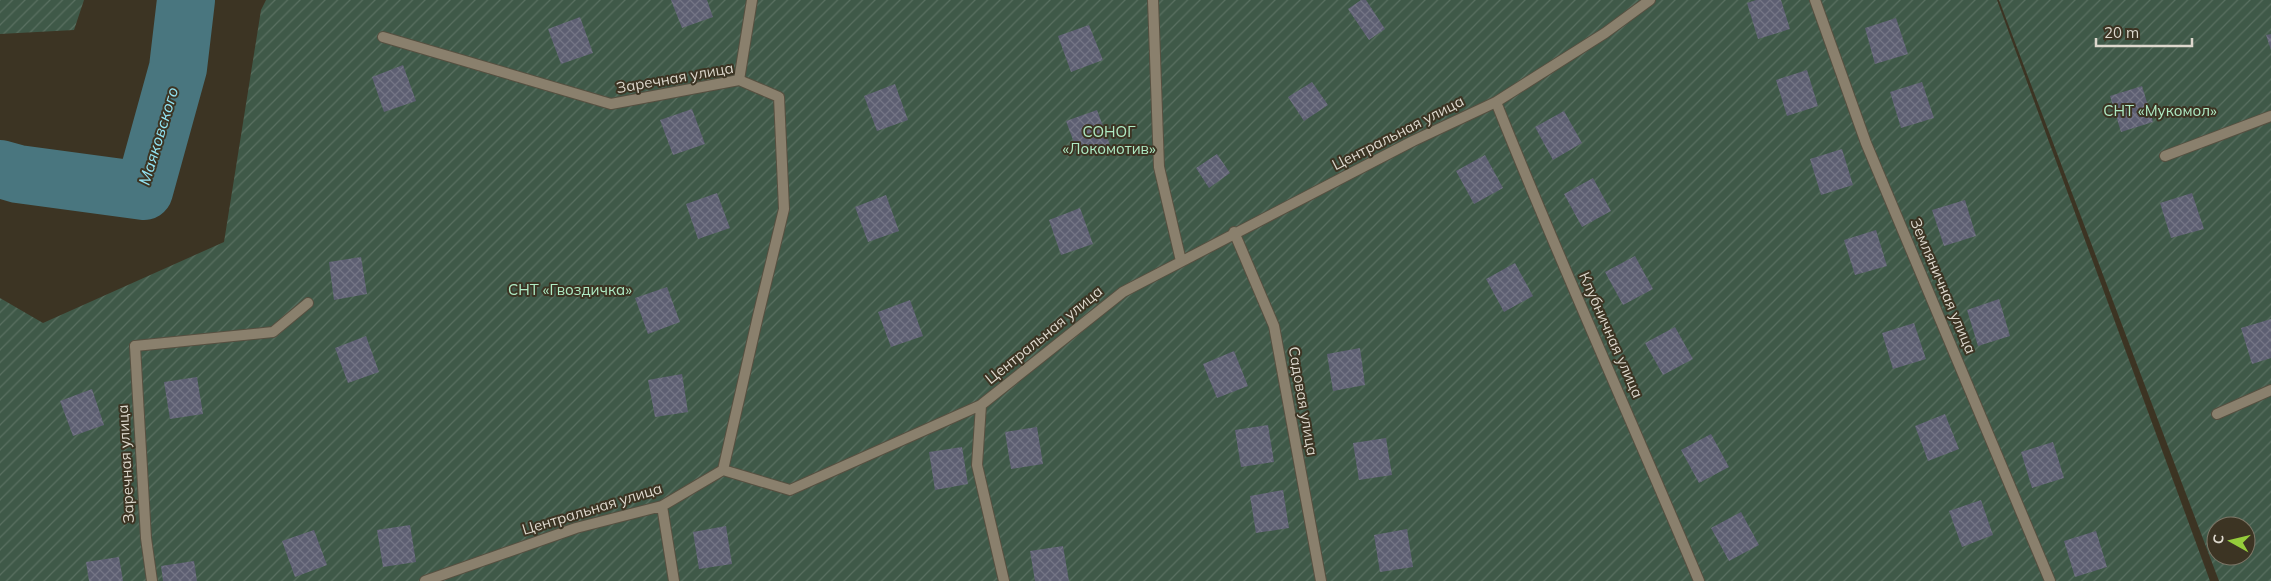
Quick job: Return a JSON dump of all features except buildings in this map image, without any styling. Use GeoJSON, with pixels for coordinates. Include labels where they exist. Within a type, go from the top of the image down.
{"type":"FeatureCollection","features":[{"type":"Feature","properties":{"kind":"street"},"geometry":{"type":"LineString","coordinates":[[739,80],[752,0]]}},
{"type":"Feature","properties":{"kind":"street"},"geometry":{"type":"LineString","coordinates":[[1153,0],[1159,167],[1181,261]]}},
{"type":"Feature","properties":{"kind":"street","name":"Центральная улица"},"geometry":{"type":"LineString","coordinates":[[425,581],[576,528],[662,506],[723,470],[790,490],[981,405],[1122,292],[1234,232],[1274,214],[1413,141],[1496,102],[1605,33],[1650,0]]}},
{"type":"Feature","properties":{"kind":"street","name":"Земляничная улица"},"geometry":{"type":"LineString","coordinates":[[1815,0],[1866,143],[2050,581]]}},
{"type":"Feature","properties":{"kind":"street","name":"Заречная улица"},"geometry":{"type":"LineString","coordinates":[[382,37],[611,104],[739,80],[779,97],[784,209],[723,470]]}},
{"type":"Feature","properties":{"kind":"street","name":"Клубничная улица"},"geometry":{"type":"LineString","coordinates":[[1496,102],[1534,197],[1616,383],[1699,581]]}},
{"type":"Feature","properties":{"kind":"street"},"geometry":{"type":"LineString","coordinates":[[2165,156],[2271,116]]}},
{"type":"Feature","properties":{"kind":"street","name":"Садовая улица"},"geometry":{"type":"LineString","coordinates":[[1234,232],[1274,326],[1321,581]]}},
{"type":"Feature","properties":{"kind":"street","name":"Заречная улица"},"geometry":{"type":"LineString","coordinates":[[152,581],[146,538],[135,346],[273,332],[308,303]]}},
{"type":"Feature","properties":{"kind":"street"},"geometry":{"type":"LineString","coordinates":[[2217,414],[2271,390]]}},
{"type":"Feature","properties":{"kind":"street"},"geometry":{"type":"LineString","coordinates":[[981,405],[977,465],[1004,581]]}},
{"type":"Feature","properties":{"kind":"street"},"geometry":{"type":"LineString","coordinates":[[662,506],[674,581]]}},
{"type":"Feature","properties":{"kind":"green space"},"geometry":{"type":"Polygon","coordinates":[[[0,0],[84,0],[74,30],[0,34],[0,0]]]}},
{"type":"Feature","properties":{"kind":"green space","name":"СНТ «Гвоздичка»"},"geometry":{"type":"Polygon","coordinates":[[[266,0],[1997,0],[2210,581],[0,581],[0,298],[43,323],[224,242],[261,10],[266,0]]]}},
{"type":"Feature","properties":{"kind":"green space","name":"СНТ «Мукомол»"},"geometry":{"type":"Polygon","coordinates":[[[1999,0],[2271,0],[2271,581],[2219,581],[2213,566],[2256,566],[2256,516],[2206,516],[2206,547],[1999,0]]]}},
{"type":"Feature","properties":{"kind":"waterway","name":"Маяковского"},"geometry":{"type":"LineString","coordinates":[[0,169],[18,174],[144,191],[178,68],[186,0]]}},
{"type":"Feature","properties":{"kind":"park label","name":"СОНОГ «Локомотив»"},"geometry":{"type":"Point","coordinates":[1109,140]}}]}
